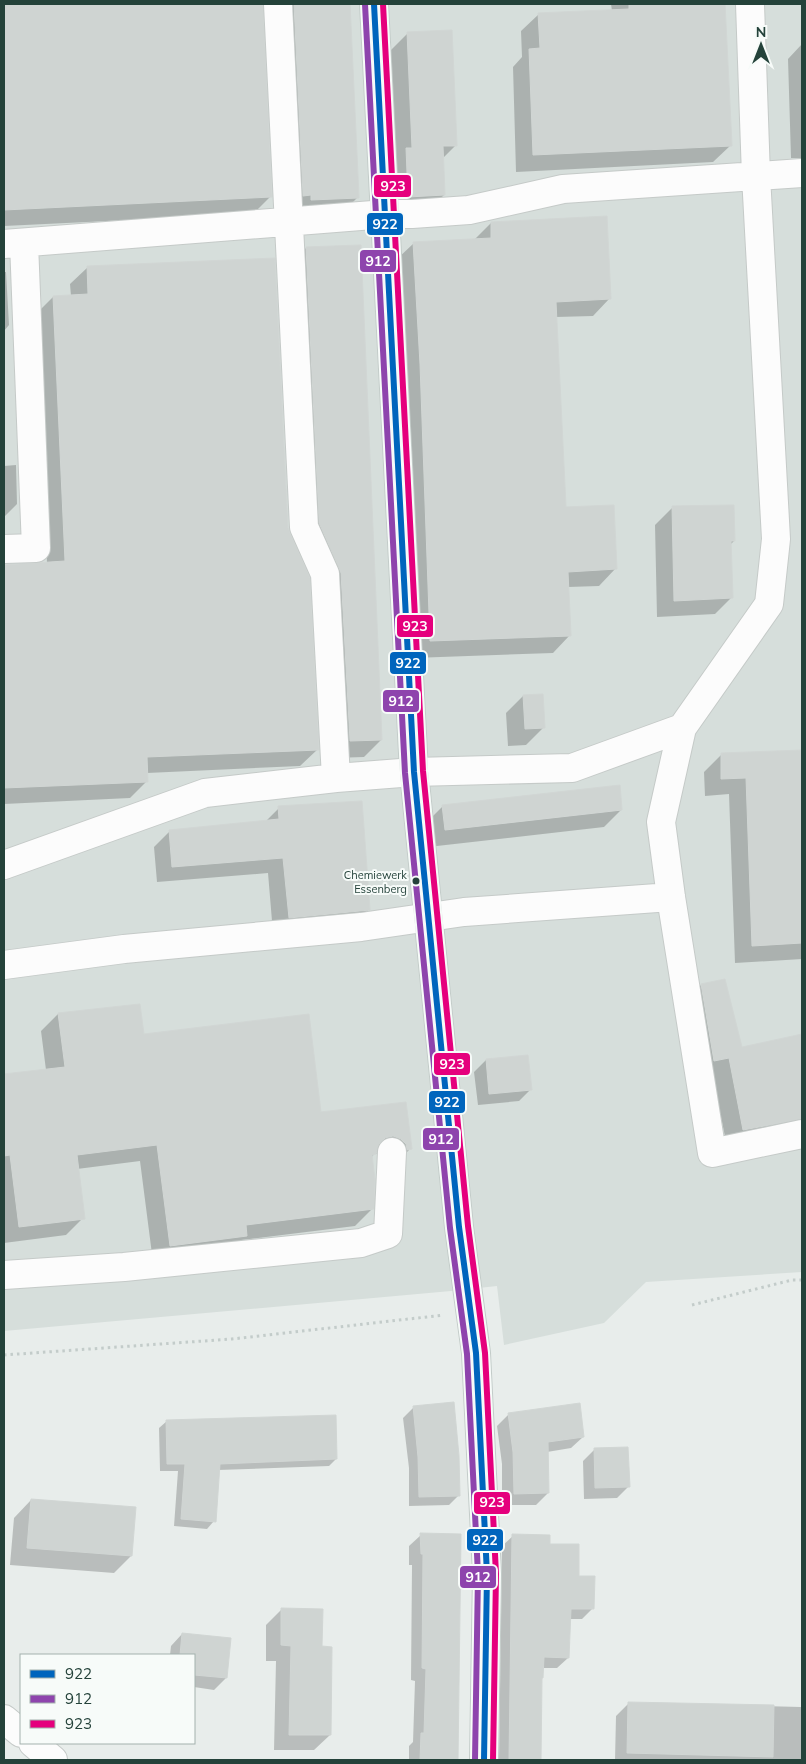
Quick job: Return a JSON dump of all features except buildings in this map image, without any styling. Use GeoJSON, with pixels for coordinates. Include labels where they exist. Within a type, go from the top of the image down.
{"type":"FeatureCollection","features":[{"type":"Feature","properties":{"kind":"main road"},"geometry":{"type":"LineString","coordinates":[[374,4],[414,772],[459,1227],[476,1353],[487,1574],[484,1760]]}},
{"type":"Feature","properties":{"kind":"street"},"geometry":{"type":"LineString","coordinates":[[278,4],[304,527],[325,574],[336,778]]}},
{"type":"Feature","properties":{"kind":"street"},"geometry":{"type":"LineString","coordinates":[[750,4],[756,176],[776,539],[768,604],[682,728],[661,822],[670,898],[712,1153],[802,1134]]}},
{"type":"Feature","properties":{"kind":"street"},"geometry":{"type":"LineString","coordinates":[[4,549],[36,548],[14,243],[386,214],[469,210],[563,189],[802,173]]}},
{"type":"Feature","properties":{"kind":"street"},"geometry":{"type":"LineString","coordinates":[[4,864],[205,793],[336,778],[414,772],[572,768],[682,728]]}},
{"type":"Feature","properties":{"kind":"street"},"geometry":{"type":"LineString","coordinates":[[4,965],[124,949],[361,927],[464,912],[670,898]]}},
{"type":"Feature","properties":{"kind":"street"},"geometry":{"type":"LineString","coordinates":[[4,1275],[124,1268],[361,1243],[388,1234],[392,1152]]}},
{"type":"Feature","properties":{"kind":"street"},"geometry":{"type":"LineString","coordinates":[[4,1719],[20,1732]]}},
{"type":"Feature","properties":{"kind":"street"},"geometry":{"type":"LineString","coordinates":[[34,1744],[53,1760]]}},
{"type":"Feature","properties":{"kind":"path"},"geometry":{"type":"LineString","coordinates":[[692,1305],[792,1280],[802,1280]]}},
{"type":"Feature","properties":{"kind":"path"},"geometry":{"type":"LineString","coordinates":[[4,1355],[232,1339],[471,1312]]}},
{"type":"Feature","properties":{"kind":"shaded area"},"geometry":{"type":"Polygon","coordinates":[[[4,4],[802,4],[802,1272],[646,1282],[604,1323],[504,1345],[497,1286],[4,1331],[4,4]]]}},
{"type":"Feature","properties":{"kind":"transit line","name":"912"},"geometry":{"type":"LineString","coordinates":[[365,4],[405,773],[450,1228],[467,1354],[478,1574],[475,1760]]}},
{"type":"Feature","properties":{"kind":"transit line","name":"922"},"geometry":{"type":"LineString","coordinates":[[374,4],[414,772],[459,1227],[476,1353],[487,1574],[484,1760]]}},
{"type":"Feature","properties":{"kind":"transit line","name":"923"},"geometry":{"type":"LineString","coordinates":[[383,4],[423,771],[468,1226],[485,1353],[496,1574],[493,1760]]}},
{"type":"Feature","properties":{"kind":"place","name":"Chemiewerk Essenberg"},"geometry":{"type":"Point","coordinates":[416,881]}}]}
